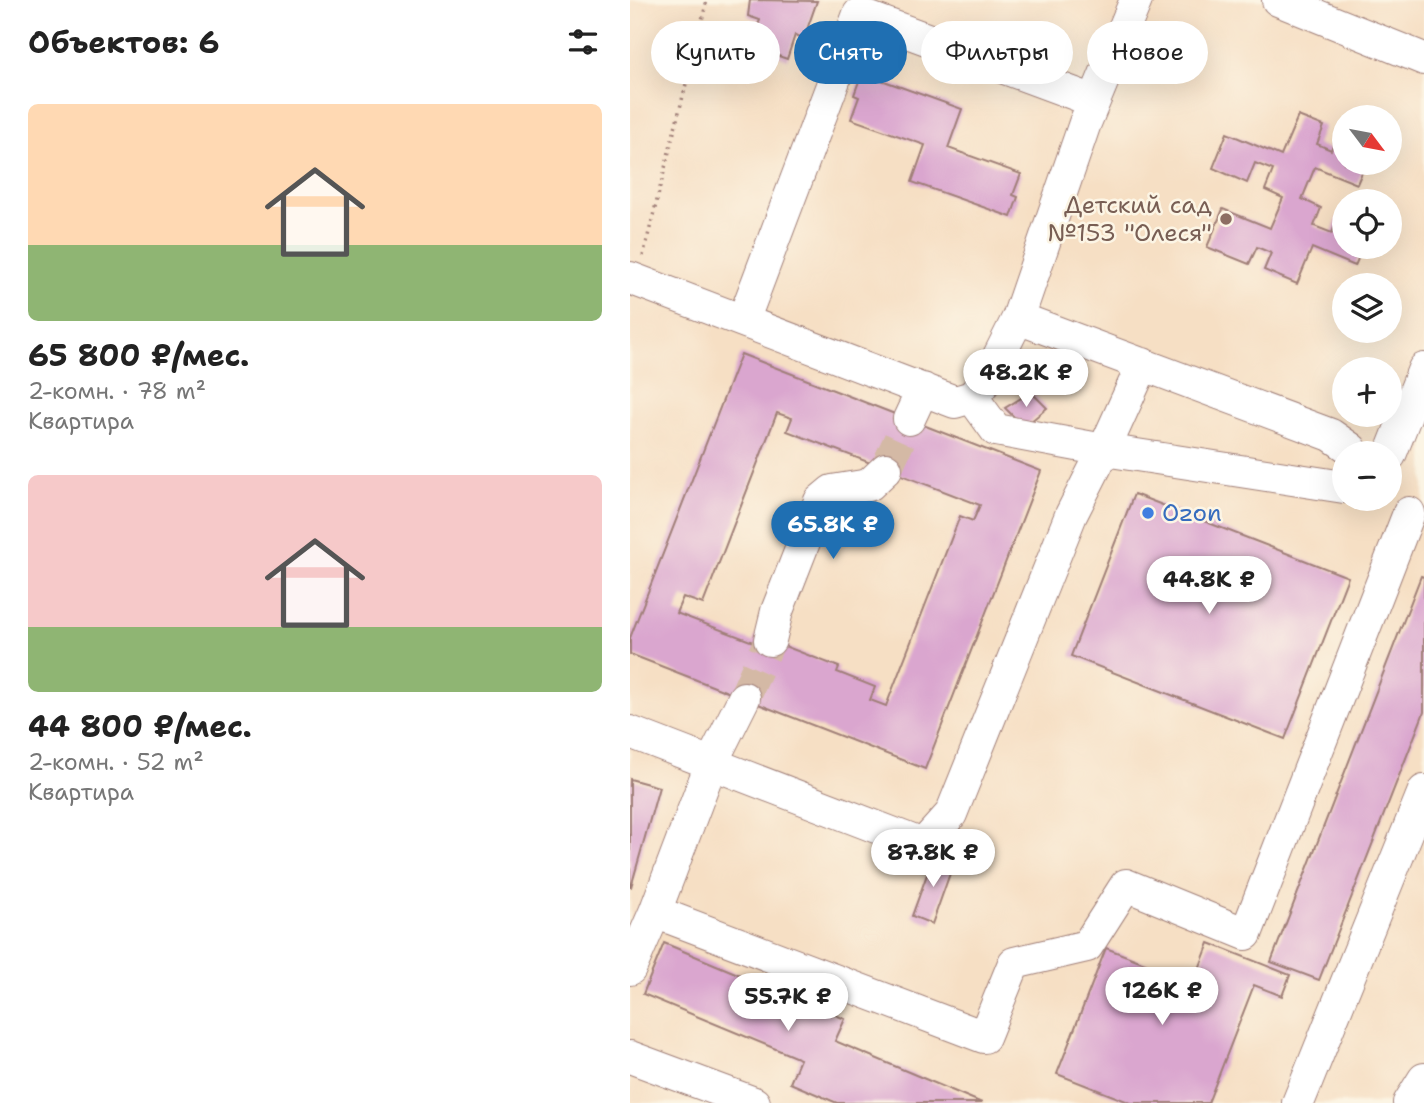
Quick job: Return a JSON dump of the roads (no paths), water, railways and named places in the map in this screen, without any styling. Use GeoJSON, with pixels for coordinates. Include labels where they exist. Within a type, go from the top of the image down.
{"type":"FeatureCollection","features":[{"type":"Feature","properties":{"kind":"lane"},"geometry":{"type":"LineString","coordinates":[[633,279],[956,402],[972,397],[988,378],[1018,317],[1094,101],[1136,0]]}},
{"type":"Feature","properties":{"kind":"lane"},"geometry":{"type":"LineString","coordinates":[[1279,0],[1424,59]]}},
{"type":"Feature","properties":{"kind":"lane"},"geometry":{"type":"LineString","coordinates":[[743,321],[861,7],[1094,101]]}},
{"type":"Feature","properties":{"kind":"lane"},"geometry":{"type":"LineString","coordinates":[[1018,317],[1331,435],[1340,441]]}},
{"type":"Feature","properties":{"kind":"lane"},"geometry":{"type":"LineString","coordinates":[[630,732],[923,845],[951,814],[1071,515],[1143,364]]}},
{"type":"Feature","properties":{"kind":"lane"},"geometry":{"type":"LineString","coordinates":[[1396,441],[1424,369]]}},
{"type":"Feature","properties":{"kind":"lane"},"geometry":{"type":"LineString","coordinates":[[909,419],[923,389]]}},
{"type":"Feature","properties":{"kind":"lane"},"geometry":{"type":"LineString","coordinates":[[972,397],[996,430],[1104,450],[1332,485]]}},
{"type":"Feature","properties":{"kind":"lane"},"geometry":{"type":"LineString","coordinates":[[770,640],[777,611],[820,501],[832,491],[869,485],[886,469]]}},
{"type":"Feature","properties":{"kind":"lane"},"geometry":{"type":"LineString","coordinates":[[655,912],[984,1037],[1014,963],[1087,946],[1126,885],[1246,934],[1406,510]]}},
{"type":"Feature","properties":{"kind":"lane"},"geometry":{"type":"LineString","coordinates":[[630,970],[711,764],[744,698]]}},
{"type":"Feature","properties":{"kind":"lane"},"geometry":{"type":"LineString","coordinates":[[1298,1103],[1424,791]]}},
{"type":"Feature","properties":{"kind":"lane"},"geometry":{"type":"LineString","coordinates":[[630,1057],[754,1103]]}},
{"type":"Feature","properties":{"kind":"lane"},"geometry":{"type":"LineString","coordinates":[[1409,1103],[1424,1079]]}},
{"type":"Feature","properties":{"kind":"tunnel"},"geometry":{"type":"LineString","coordinates":[[886,469],[909,419]]}},
{"type":"Feature","properties":{"kind":"tunnel"},"geometry":{"type":"LineString","coordinates":[[744,698],[770,640]]}},
{"type":"Feature","properties":{"kind":"place","name":"Детский сад №153 \"Олеся\""},"geometry":{"type":"Point","coordinates":[1226,219]}},
{"type":"Feature","properties":{"kind":"place","name":"Ozon"},"geometry":{"type":"Point","coordinates":[1148,513]}}]}
